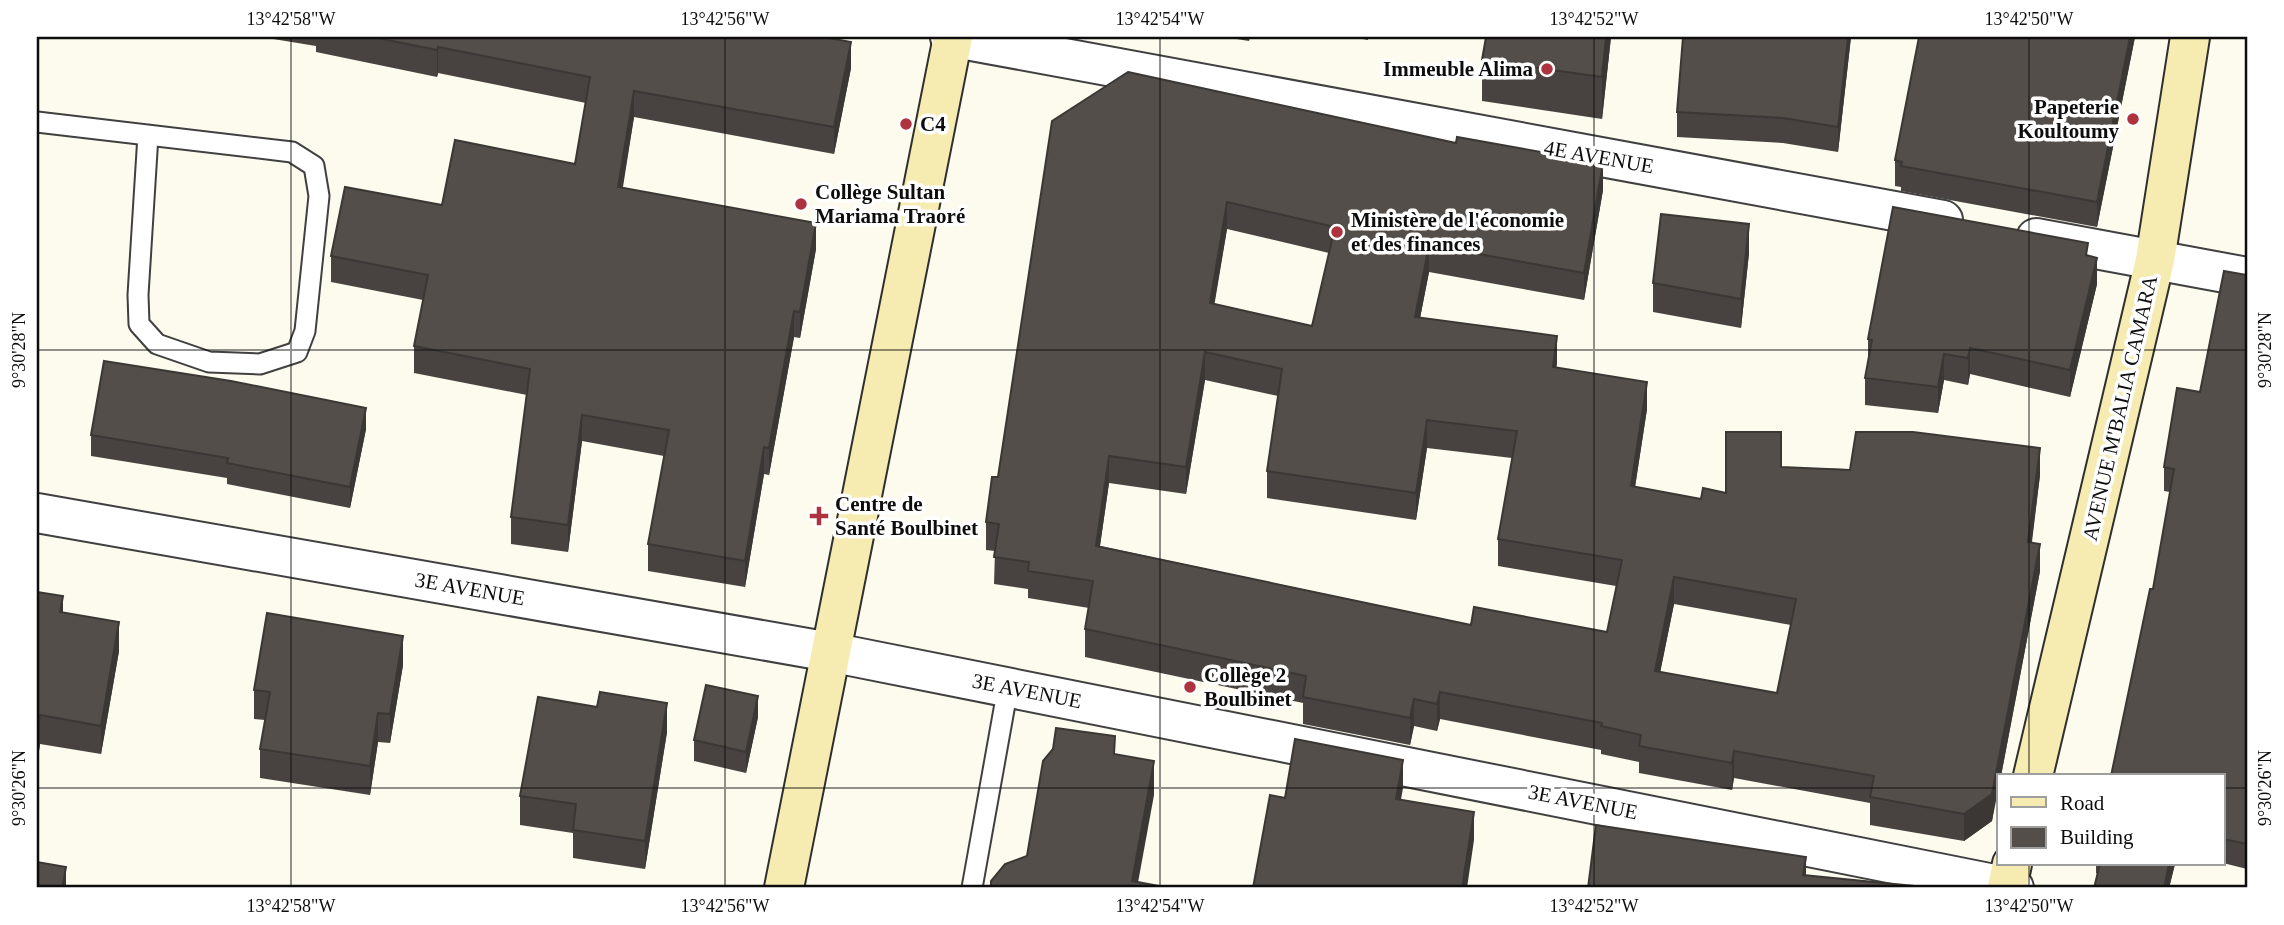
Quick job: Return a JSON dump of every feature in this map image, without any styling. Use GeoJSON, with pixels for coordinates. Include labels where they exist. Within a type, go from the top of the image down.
{"type":"FeatureCollection","features":[{"type":"Feature","properties":{"kind":"street","name":"4E AVENUE"},"geometry":{"type":"LineString","coordinates":[[952,37],[2247,277]]}},
{"type":"Feature","properties":{"kind":"street"},"geometry":{"type":"LineString","coordinates":[[784,888],[952,37]]}},
{"type":"Feature","properties":{"kind":"street","name":"AVENUE M'BALIA CAMARA"},"geometry":{"type":"LineString","coordinates":[[2033,774],[2155,260],[2190,37]]}},
{"type":"Feature","properties":{"kind":"street","name":"3E AVENUE"},"geometry":{"type":"LineString","coordinates":[[37,513],[830,652],[2010,882]]}},
{"type":"Feature","properties":{"kind":"lane"},"geometry":{"type":"LineString","coordinates":[[37,122],[148,135],[292,152],[314,166],[319,196],[305,331],[297,352],[260,364],[209,362],[157,344],[139,324],[138,295],[148,135]]}},
{"type":"Feature","properties":{"kind":"lane"},"geometry":{"type":"LineString","coordinates":[[972,888],[1008,687]]}},
{"type":"Feature","properties":{"kind":"building"},"geometry":{"type":"Polygon","coordinates":[[[372,37],[823,37],[851,42],[834,127],[634,91],[618,187],[816,223],[800,312],[794,311],[769,448],[764,447],[745,561],[648,544],[669,430],[582,415],[568,525],[511,517],[530,369],[414,346],[428,275],[331,256],[345,187],[442,205],[455,140],[575,164],[590,77],[372,37]]]}},
{"type":"Feature","properties":{"kind":"building"},"geometry":{"type":"Polygon","coordinates":[[[1486,37],[1606,37],[1602,77],[1482,60],[1486,37]]]}},
{"type":"Feature","properties":{"kind":"building"},"geometry":{"type":"Polygon","coordinates":[[[1683,37],[1848,37],[1838,127],[1783,118],[1677,112],[1683,37]]]}},
{"type":"Feature","properties":{"kind":"building"},"geometry":{"type":"Polygon","coordinates":[[[1919,37],[2130,37],[2097,202],[1901,166],[1902,162],[1895,160],[1919,37]]]}},
{"type":"Feature","properties":{"kind":"building"},"geometry":{"type":"Polygon","coordinates":[[[1128,72],[1456,143],[1457,137],[1603,163],[1584,273],[1429,245],[1415,317],[1557,336],[1553,367],[1647,382],[1631,486],[1701,499],[1703,488],[1726,493],[1726,432],[1781,432],[1781,467],[1850,470],[1856,432],[1913,432],[2040,448],[2028,542],[2040,544],[1992,794],[1964,814],[1870,797],[1874,776],[1734,751],[1732,763],[1639,746],[1641,735],[1601,726],[1602,723],[1440,692],[1437,704],[1414,699],[1410,718],[1303,697],[1306,676],[1085,629],[1093,581],[1028,571],[1029,562],[994,557],[999,524],[986,522],[992,477],[998,477],[1052,121],[1128,72]],[[1227,202],[1210,303],[1312,326],[1335,227],[1227,202]],[[1205,352],[1186,467],[1109,456],[1096,546],[1471,625],[1474,607],[1607,632],[1622,560],[1498,539],[1517,431],[1427,420],[1416,493],[1267,471],[1282,369],[1205,352]],[[1674,577],[1655,671],[1777,693],[1796,599],[1674,577]]]}},
{"type":"Feature","properties":{"kind":"building"},"geometry":{"type":"Polygon","coordinates":[[[1893,207],[2088,243],[2086,255],[2097,258],[2070,370],[1970,348],[1968,358],[1944,354],[1938,387],[1865,378],[1872,340],[1868,339],[1893,207]]]}},
{"type":"Feature","properties":{"kind":"building"},"geometry":{"type":"Polygon","coordinates":[[[1661,214],[1749,224],[1741,299],[1653,283],[1661,214]]]}},
{"type":"Feature","properties":{"kind":"building"},"geometry":{"type":"Polygon","coordinates":[[[2224,271],[2247,275],[2247,844],[2224,839],[2224,774],[2111,774],[2150,589],[2153,589],[2174,469],[2164,467],[2177,388],[2200,392],[2224,271]]]}},
{"type":"Feature","properties":{"kind":"building"},"geometry":{"type":"Polygon","coordinates":[[[104,361],[231,381],[366,408],[350,487],[227,463],[228,458],[91,435],[104,361]]]}},
{"type":"Feature","properties":{"kind":"building"},"geometry":{"type":"Polygon","coordinates":[[[37,592],[63,596],[60,612],[119,622],[101,726],[40,715],[37,728],[37,592]]]}},
{"type":"Feature","properties":{"kind":"building"},"geometry":{"type":"Polygon","coordinates":[[[267,613],[403,636],[390,714],[378,713],[370,766],[260,749],[270,692],[254,690],[267,613]]]}},
{"type":"Feature","properties":{"kind":"building"},"geometry":{"type":"Polygon","coordinates":[[[706,685],[758,696],[746,752],[694,740],[706,685]]]}},
{"type":"Feature","properties":{"kind":"building"},"geometry":{"type":"Polygon","coordinates":[[[600,692],[667,703],[645,841],[573,830],[576,804],[520,796],[538,697],[597,707],[600,692]]]}},
{"type":"Feature","properties":{"kind":"building"},"geometry":{"type":"Polygon","coordinates":[[[1056,728],[1115,736],[1114,754],[1154,761],[1132,881],[1163,888],[991,888],[991,881],[1005,864],[1027,856],[1043,761],[1053,749],[1056,728]]]}},
{"type":"Feature","properties":{"kind":"building"},"geometry":{"type":"Polygon","coordinates":[[[1295,739],[1403,760],[1396,799],[1474,812],[1462,888],[1253,888],[1270,795],[1285,798],[1295,739]]]}},
{"type":"Feature","properties":{"kind":"building"},"geometry":{"type":"Polygon","coordinates":[[[1596,825],[1806,857],[1803,875],[1935,888],[1588,888],[1596,825]]]}},
{"type":"Feature","properties":{"kind":"building"},"geometry":{"type":"Polygon","coordinates":[[[37,862],[66,867],[62,888],[37,888],[37,862]]]}},
{"type":"Feature","properties":{"kind":"building"},"geometry":{"type":"Polygon","coordinates":[[[2100,866],[2169,866],[2164,888],[2094,888],[2100,866]]]}},
{"type":"Feature","properties":{"kind":"place","name":"Immeuble Alima"},"geometry":{"type":"Point","coordinates":[1547,69]}},
{"type":"Feature","properties":{"kind":"place","name":"Papeterie Koultoumy"},"geometry":{"type":"Point","coordinates":[2133,119]}},
{"type":"Feature","properties":{"kind":"place","name":"C4"},"geometry":{"type":"Point","coordinates":[906,124]}},
{"type":"Feature","properties":{"kind":"place","name":"Collège Sultan Mariama Traoré"},"geometry":{"type":"Point","coordinates":[801,204]}},
{"type":"Feature","properties":{"kind":"place","name":"Ministère de l'économie et des finances"},"geometry":{"type":"Point","coordinates":[1337,232]}},
{"type":"Feature","properties":{"kind":"place","name":"Centre de Santé Boulbinet"},"geometry":{"type":"Point","coordinates":[819,516]}},
{"type":"Feature","properties":{"kind":"place","name":"Collège 2 Boulbinet"},"geometry":{"type":"Point","coordinates":[1190,687]}}]}
